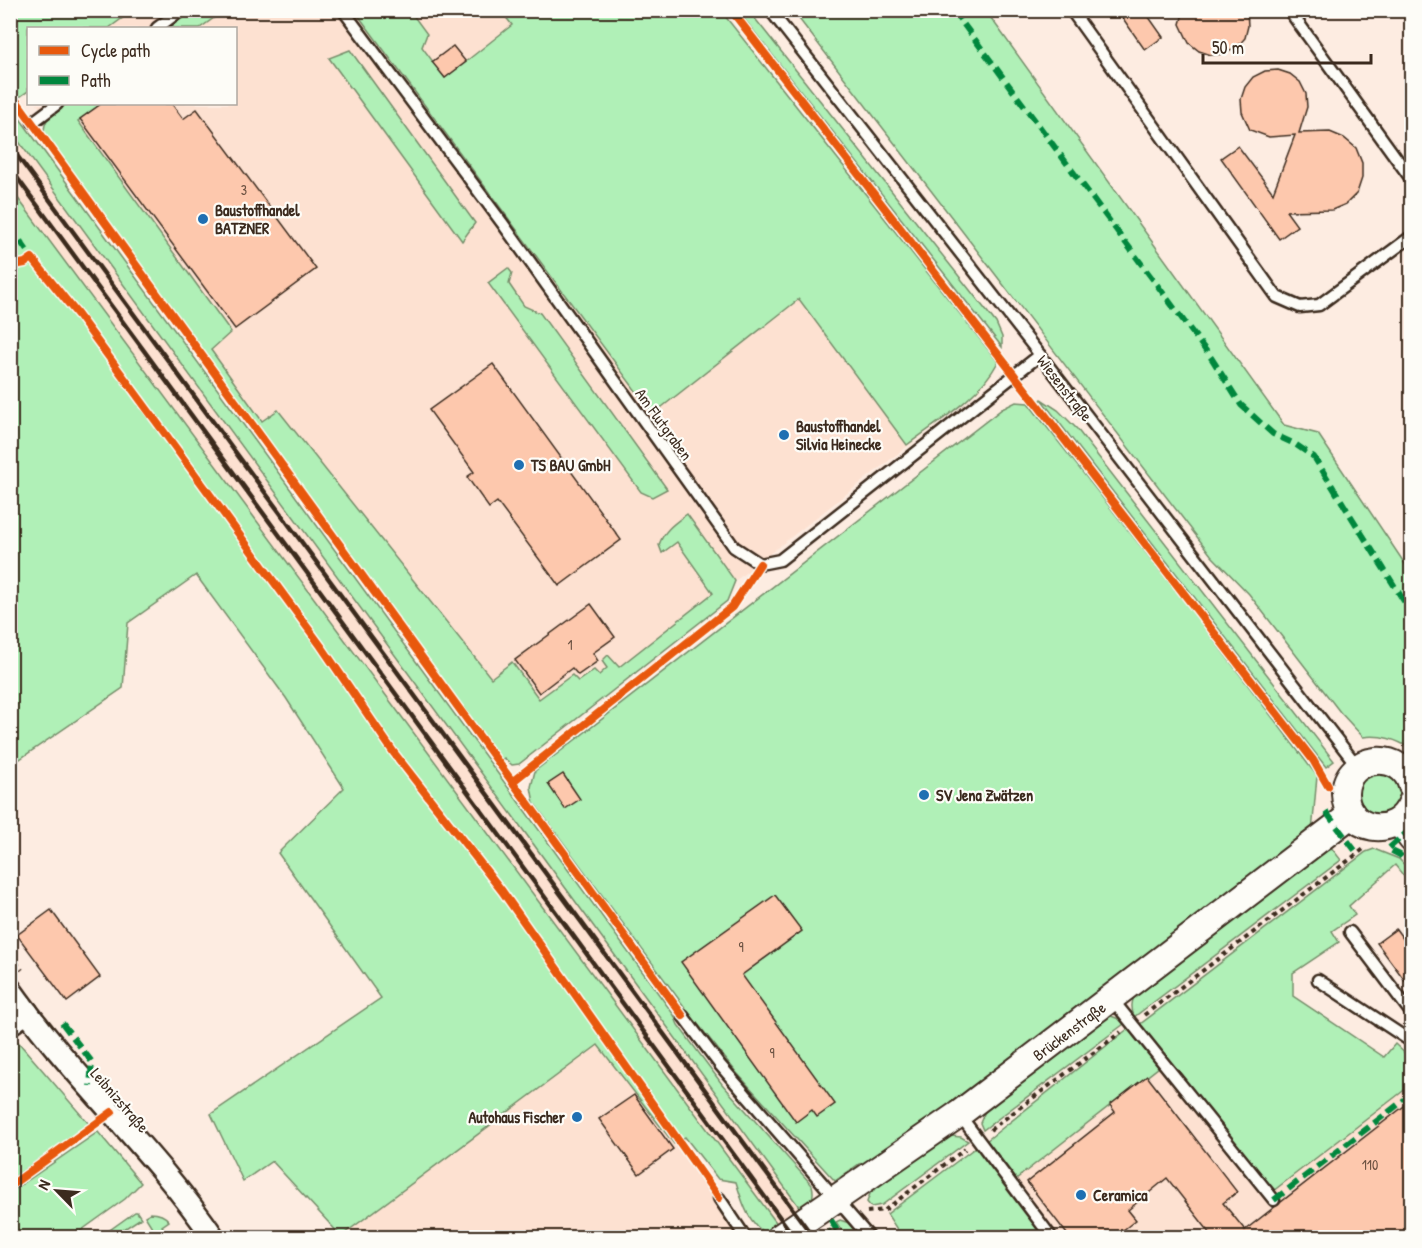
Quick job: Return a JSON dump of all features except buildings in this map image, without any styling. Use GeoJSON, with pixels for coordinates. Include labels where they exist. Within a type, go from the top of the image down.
{"type":"FeatureCollection","features":[{"type":"Feature","properties":{"kind":"street"},"geometry":{"type":"LineString","coordinates":[[1407,821],[1380,828],[1369,826],[1360,822],[1352,814],[1345,795],[1351,775],[1358,767],[1368,762],[1388,761],[1410,776]]}},
{"type":"Feature","properties":{"kind":"street","name":"Brückenstraße"},"geometry":{"type":"LineString","coordinates":[[779,1238],[842,1204],[1352,814]]}},
{"type":"Feature","properties":{"kind":"street","name":"Leibnizstraße"},"geometry":{"type":"LineString","coordinates":[[10,989],[19,1018],[112,1112],[190,1202],[214,1238]]}},
{"type":"Feature","properties":{"kind":"lane"},"geometry":{"type":"LineString","coordinates":[[158,27],[181,10]]}},
{"type":"Feature","properties":{"kind":"lane","name":"Am Flutgraben"},"geometry":{"type":"LineString","coordinates":[[343,10],[502,224],[734,547],[760,564],[780,560],[1041,355]]}},
{"type":"Feature","properties":{"kind":"lane","name":"Wiesenstraße"},"geometry":{"type":"LineString","coordinates":[[770,10],[1041,355],[1358,767]]}},
{"type":"Feature","properties":{"kind":"lane"},"geometry":{"type":"LineString","coordinates":[[1071,10],[1277,297],[1300,307],[1319,305],[1412,236]]}},
{"type":"Feature","properties":{"kind":"lane"},"geometry":{"type":"LineString","coordinates":[[1289,10],[1412,180]]}},
{"type":"Feature","properties":{"kind":"lane"},"geometry":{"type":"LineString","coordinates":[[33,123],[56,105]]}},
{"type":"Feature","properties":{"kind":"lane"},"geometry":{"type":"LineString","coordinates":[[1350,932],[1412,1014]]}},
{"type":"Feature","properties":{"kind":"lane"},"geometry":{"type":"LineString","coordinates":[[1318,980],[1412,1042]]}},
{"type":"Feature","properties":{"kind":"lane"},"geometry":{"type":"LineString","coordinates":[[1112,999],[1274,1200]]}},
{"type":"Feature","properties":{"kind":"lane"},"geometry":{"type":"LineString","coordinates":[[683,1016],[720,1065],[870,1238]]}},
{"type":"Feature","properties":{"kind":"lane"},"geometry":{"type":"LineString","coordinates":[[959,1114],[1052,1238]]}},
{"type":"Feature","properties":{"kind":"lane"},"geometry":{"type":"LineString","coordinates":[[719,1198],[746,1238]]}},
{"type":"Feature","properties":{"kind":"path"},"geometry":{"type":"LineString","coordinates":[[842,1204],[867,1212],[885,1210],[1357,853]]}},
{"type":"Feature","properties":{"kind":"path"},"geometry":{"type":"LineString","coordinates":[[10,1186],[112,1112]]}},
{"type":"Feature","properties":{"kind":"shaded area"},"geometry":{"type":"Polygon","coordinates":[[[132,11],[721,11],[998,362],[991,376],[978,391],[735,581],[727,601],[519,764],[512,765],[506,761],[38,105],[237,105],[237,27],[110,27],[132,11]]]}},
{"type":"Feature","properties":{"kind":"shaded area"},"geometry":{"type":"Polygon","coordinates":[[[10,131],[819,1237],[788,1237],[778,1225],[11,189],[10,131]]]}},
{"type":"Feature","properties":{"kind":"shaded area","name":"Autohaus Fischer"},"geometry":{"type":"Polygon","coordinates":[[[598,1045],[635,1090],[743,1237],[339,1238],[598,1045]]]}},
{"type":"Feature","properties":{"kind":"shaded area"},"geometry":{"type":"Polygon","coordinates":[[[1165,1064],[1273,1191],[1411,1085],[1411,1237],[1024,1237],[1006,1185],[1165,1064]]]}},
{"type":"Feature","properties":{"kind":"green space"},"geometry":{"type":"Polygon","coordinates":[[[11,10],[132,10],[110,27],[27,27],[27,92],[11,103],[11,10]]]}},
{"type":"Feature","properties":{"kind":"green space"},"geometry":{"type":"Polygon","coordinates":[[[194,10],[222,12],[201,27],[170,27],[194,10]]]}},
{"type":"Feature","properties":{"kind":"green space"},"geometry":{"type":"Polygon","coordinates":[[[355,11],[410,11],[427,34],[422,47],[445,78],[512,25],[501,11],[721,11],[998,362],[990,375],[969,398],[907,445],[799,299],[653,414],[355,11]]]}},
{"type":"Feature","properties":{"kind":"green space"},"geometry":{"type":"Polygon","coordinates":[[[738,11],[749,11],[996,323],[1002,337],[1002,347],[738,11]]]}},
{"type":"Feature","properties":{"kind":"green space"},"geometry":{"type":"Polygon","coordinates":[[[793,11],[986,11],[1284,425],[1318,434],[1411,573],[1411,749],[1388,738],[1363,737],[1340,712],[1249,594],[1211,555],[793,11]]]}},
{"type":"Feature","properties":{"kind":"green space"},"geometry":{"type":"Polygon","coordinates":[[[350,50],[475,223],[462,241],[329,58],[350,50]]]}},
{"type":"Feature","properties":{"kind":"green space"},"geometry":{"type":"Polygon","coordinates":[[[10,105],[674,1015],[678,1025],[722,1084],[812,1185],[813,1196],[810,1202],[800,1208],[11,131],[10,105]]]}},
{"type":"Feature","properties":{"kind":"green space"},"geometry":{"type":"Polygon","coordinates":[[[66,105],[100,105],[78,121],[231,332],[211,350],[262,421],[278,410],[491,678],[512,662],[539,699],[572,675],[578,681],[594,670],[599,675],[607,668],[602,661],[608,655],[619,667],[713,593],[677,542],[662,553],[659,545],[667,531],[687,514],[735,581],[727,601],[519,764],[512,765],[504,758],[500,761],[44,133],[48,119],[66,105]]]}},
{"type":"Feature","properties":{"kind":"green space"},"geometry":{"type":"Polygon","coordinates":[[[11,189],[778,1225],[767,1235],[750,1218],[736,1182],[718,1179],[685,1137],[674,1144],[598,1045],[341,1236],[272,1161],[243,1181],[211,1114],[381,998],[278,853],[344,788],[286,698],[196,575],[128,623],[123,688],[11,765],[11,189]]]}},
{"type":"Feature","properties":{"kind":"green space"},"geometry":{"type":"Polygon","coordinates":[[[508,268],[512,273],[509,284],[524,306],[540,313],[667,489],[652,497],[641,492],[488,283],[508,268]]]}},
{"type":"Feature","properties":{"kind":"green space"},"geometry":{"type":"Polygon","coordinates":[[[1041,399],[1058,410],[1077,429],[1334,761],[1326,767],[1041,399]]]}},
{"type":"Feature","properties":{"kind":"green space","name":"SV Jena Zwätzen"},"geometry":{"type":"Polygon","coordinates":[[[1016,402],[1028,403],[1191,610],[1317,776],[1312,832],[952,1105],[870,1162],[859,1164],[835,1181],[736,1072],[689,1013],[534,803],[531,787],[535,771],[1002,409],[1016,402]]]}},
{"type":"Feature","properties":{"kind":"green space"},"geometry":{"type":"Polygon","coordinates":[[[1379,773],[1394,779],[1400,794],[1394,809],[1379,815],[1364,809],[1358,794],[1364,779],[1379,773]]]}},
{"type":"Feature","properties":{"kind":"green space"},"geometry":{"type":"Polygon","coordinates":[[[1330,846],[1341,860],[1134,1017],[1132,1005],[1136,993],[1330,846]]]}},
{"type":"Feature","properties":{"kind":"green space"},"geometry":{"type":"Polygon","coordinates":[[[1374,849],[1399,859],[1411,872],[1411,885],[1395,865],[1349,906],[1355,915],[1332,931],[1339,942],[1293,973],[1293,996],[1384,1057],[1395,1044],[1411,1059],[1411,1085],[1273,1191],[1139,1025],[1366,852],[1374,849]]]}},
{"type":"Feature","properties":{"kind":"green space"},"geometry":{"type":"Polygon","coordinates":[[[1111,1016],[1124,1024],[983,1130],[980,1123],[986,1109],[1104,1018],[1111,1016]]]}},
{"type":"Feature","properties":{"kind":"green space"},"geometry":{"type":"Polygon","coordinates":[[[1129,1028],[1159,1067],[1016,1179],[986,1141],[1129,1028]]]}},
{"type":"Feature","properties":{"kind":"green space"},"geometry":{"type":"Polygon","coordinates":[[[13,1036],[89,1124],[11,1179],[10,1038],[13,1036]]]}},
{"type":"Feature","properties":{"kind":"green space"},"geometry":{"type":"Polygon","coordinates":[[[98,1132],[141,1183],[125,1199],[72,1237],[11,1237],[11,1192],[98,1132]]]}},
{"type":"Feature","properties":{"kind":"green space"},"geometry":{"type":"Polygon","coordinates":[[[951,1136],[961,1137],[968,1141],[882,1205],[871,1207],[867,1202],[871,1191],[951,1136]]]}},
{"type":"Feature","properties":{"kind":"green space"},"geometry":{"type":"Polygon","coordinates":[[[976,1147],[1045,1237],[902,1237],[887,1214],[976,1147]]]}},
{"type":"Feature","properties":{"kind":"green space"},"geometry":{"type":"Polygon","coordinates":[[[135,1212],[141,1218],[112,1237],[100,1237],[135,1212]]]}},
{"type":"Feature","properties":{"kind":"green space"},"geometry":{"type":"Polygon","coordinates":[[[150,1213],[160,1214],[169,1221],[162,1226],[170,1237],[152,1237],[147,1231],[152,1227],[145,1216],[150,1213]]]}},
{"type":"Feature","properties":{"kind":"green space"},"geometry":{"type":"Polygon","coordinates":[[[840,1220],[849,1223],[860,1237],[846,1237],[836,1222],[840,1220]]]}},
{"type":"Feature","properties":{"kind":"railway"},"geometry":{"type":"LineString","coordinates":[[10,146],[814,1238]]}},
{"type":"Feature","properties":{"kind":"railway"},"geometry":{"type":"LineString","coordinates":[[10,168],[795,1238]]}},
{"type":"Feature","properties":{"kind":"marked path"},"geometry":{"type":"LineString","coordinates":[[953,10],[1212,359],[1241,405],[1273,434],[1295,444],[1314,457],[1412,614]]}},
{"type":"Feature","properties":{"kind":"marked path"},"geometry":{"type":"LineString","coordinates":[[10,226],[32,258]]}},
{"type":"Feature","properties":{"kind":"marked path"},"geometry":{"type":"LineString","coordinates":[[1326,812],[1357,853]]}},
{"type":"Feature","properties":{"kind":"marked path"},"geometry":{"type":"LineString","coordinates":[[1412,828],[1388,849],[1400,855],[1412,868]]}},
{"type":"Feature","properties":{"kind":"marked path"},"geometry":{"type":"LineString","coordinates":[[62,1023],[92,1062],[90,1086]]}},
{"type":"Feature","properties":{"kind":"marked path"},"geometry":{"type":"LineString","coordinates":[[1274,1200],[1412,1094]]}},
{"type":"Feature","properties":{"kind":"marked path"},"geometry":{"type":"LineString","coordinates":[[831,1220],[841,1238]]}},
{"type":"Feature","properties":{"kind":"marked path"},"geometry":{"type":"LineString","coordinates":[[822,1238],[836,1228]]}},
{"type":"Feature","properties":{"kind":"cycle path"},"geometry":{"type":"LineString","coordinates":[[731,10],[1313,760],[1328,786]]}},
{"type":"Feature","properties":{"kind":"cycle path"},"geometry":{"type":"LineString","coordinates":[[10,92],[683,1016]]}},
{"type":"Feature","properties":{"kind":"cycle path"},"geometry":{"type":"LineString","coordinates":[[10,266],[25,263],[32,258],[78,315],[321,646],[394,753],[502,891],[719,1198]]}},
{"type":"Feature","properties":{"kind":"cycle path"},"geometry":{"type":"LineString","coordinates":[[512,782],[732,607],[760,564]]}},
{"type":"Feature","properties":{"kind":"cycle path"},"geometry":{"type":"LineString","coordinates":[[10,1186],[112,1112]]}},
{"type":"Feature","properties":{"kind":"place","name":"Baustoffhandel BATZNER"},"geometry":{"type":"Point","coordinates":[203,219]}},
{"type":"Feature","properties":{"kind":"place","name":"Baustoffhandel Silvia Heinecke"},"geometry":{"type":"Point","coordinates":[784,435]}},
{"type":"Feature","properties":{"kind":"place","name":"TS BAU GmbH"},"geometry":{"type":"Point","coordinates":[519,465]}},
{"type":"Feature","properties":{"kind":"place","name":"SV Jena Zwätzen"},"geometry":{"type":"Point","coordinates":[924,795]}},
{"type":"Feature","properties":{"kind":"place","name":"Autohaus Fischer"},"geometry":{"type":"Point","coordinates":[577,1117]}},
{"type":"Feature","properties":{"kind":"place","name":"Ceramica"},"geometry":{"type":"Point","coordinates":[1081,1195]}}]}
